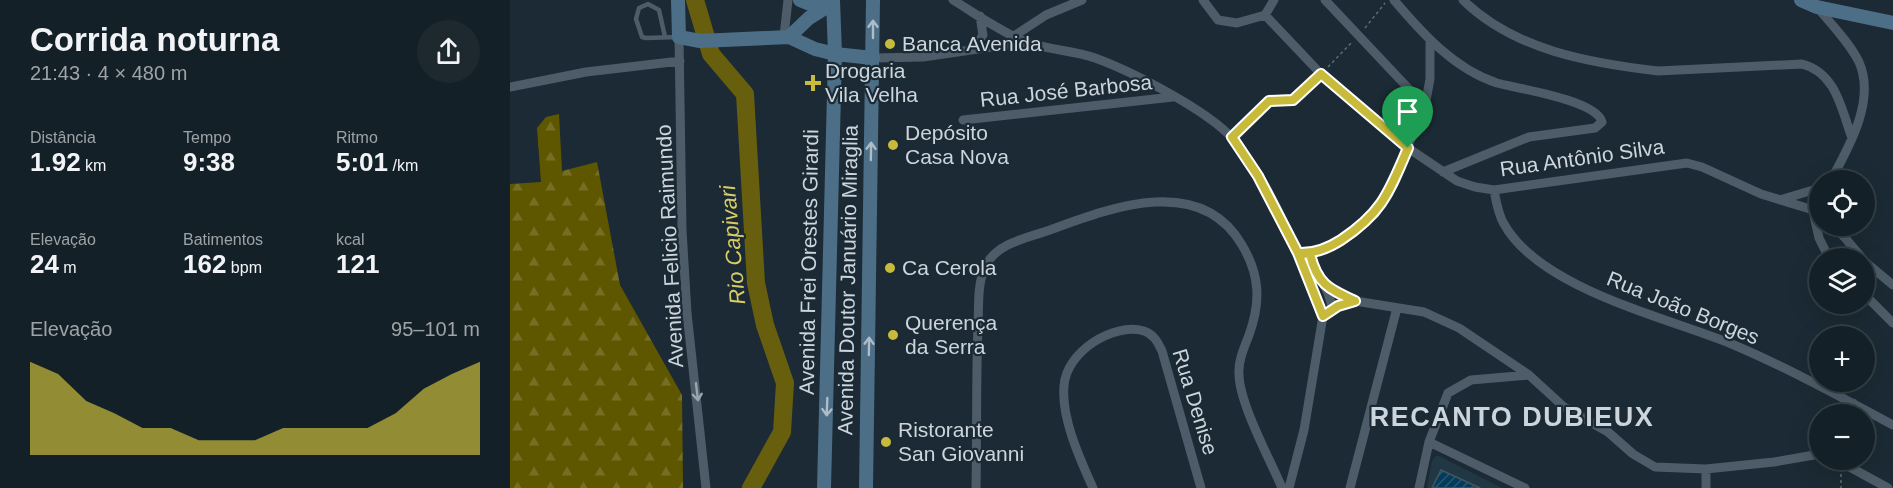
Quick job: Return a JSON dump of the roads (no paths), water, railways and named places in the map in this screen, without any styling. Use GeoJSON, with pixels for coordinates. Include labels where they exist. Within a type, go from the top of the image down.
{"type":"FeatureCollection","features":[{"type":"Feature","properties":{"kind":"main road"},"geometry":{"type":"LineString","coordinates":[[678,0],[672,37],[719,41],[786,36],[814,49],[873,58]]}},
{"type":"Feature","properties":{"kind":"main road"},"geometry":{"type":"LineString","coordinates":[[800,0],[815,6],[831,3]]}},
{"type":"Feature","properties":{"kind":"main road","name":"Avenida Doutor Januário Miraglia"},"geometry":{"type":"LineString","coordinates":[[866,488],[873,0]]}},
{"type":"Feature","properties":{"kind":"main road"},"geometry":{"type":"LineString","coordinates":[[1809,2],[1893,23]]}},
{"type":"Feature","properties":{"kind":"main road"},"geometry":{"type":"LineString","coordinates":[[786,36],[831,3]]}},
{"type":"Feature","properties":{"kind":"main road","name":"Avenida Frei Orestes Girardi"},"geometry":{"type":"LineString","coordinates":[[824,488],[835,54],[831,3]]}},
{"type":"Feature","properties":{"kind":"street"},"geometry":{"type":"LineString","coordinates":[[786,36],[788,0]]}},
{"type":"Feature","properties":{"kind":"street"},"geometry":{"type":"LineString","coordinates":[[953,0],[1026,42],[1093,57],[1198,109],[1232,137],[1258,176],[1298,253],[1323,316],[1305,430],[1289,488]]}},
{"type":"Feature","properties":{"kind":"street"},"geometry":{"type":"LineString","coordinates":[[1014,36],[1046,15],[1082,0]]}},
{"type":"Feature","properties":{"kind":"street"},"geometry":{"type":"LineString","coordinates":[[1203,0],[1213,15],[1224,23],[1250,20],[1265,15],[1274,0]]}},
{"type":"Feature","properties":{"kind":"street"},"geometry":{"type":"LineString","coordinates":[[1325,0],[1425,106]]}},
{"type":"Feature","properties":{"kind":"street"},"geometry":{"type":"LineString","coordinates":[[1394,0],[1430,42],[1475,73],[1495,82],[1584,105],[1597,113],[1602,122],[1595,128],[1529,137],[1443,172]]}},
{"type":"Feature","properties":{"kind":"street"},"geometry":{"type":"LineString","coordinates":[[1463,0],[1497,29],[1521,41],[1554,51],[1638,69],[1658,71],[1802,64],[1815,67],[1832,84],[1852,138]]}},
{"type":"Feature","properties":{"kind":"street"},"geometry":{"type":"LineString","coordinates":[[1809,2],[1850,48],[1863,75],[1861,112],[1852,138],[1836,170]]}},
{"type":"Feature","properties":{"kind":"street","name":"Rua Antônio Silva"},"geometry":{"type":"LineString","coordinates":[[1265,15],[1321,74],[1408,148],[1443,172],[1475,187],[1494,190],[1687,163],[1809,210]]}},
{"type":"Feature","properties":{"kind":"street"},"geometry":{"type":"LineString","coordinates":[[973,49],[982,35],[981,16]]}},
{"type":"Feature","properties":{"kind":"street","name":"Avenida Felicio Raimundo"},"geometry":{"type":"LineString","coordinates":[[672,37],[680,61],[682,230],[687,313],[707,472],[706,488]]}},
{"type":"Feature","properties":{"kind":"street"},"geometry":{"type":"LineString","coordinates":[[873,58],[923,57],[1026,42]]}},
{"type":"Feature","properties":{"kind":"street"},"geometry":{"type":"LineString","coordinates":[[1298,253],[1310,254],[1337,242],[1375,214],[1386,198],[1425,106],[1430,78],[1430,42]]}},
{"type":"Feature","properties":{"kind":"street"},"geometry":{"type":"LineString","coordinates":[[510,87],[586,72],[680,61]]}},
{"type":"Feature","properties":{"kind":"street","name":"Rua José Barbosa"},"geometry":{"type":"LineString","coordinates":[[963,120],[1173,97]]}},
{"type":"Feature","properties":{"kind":"street","name":"Rua João Borges"},"geometry":{"type":"LineString","coordinates":[[1494,190],[1504,226],[1535,259],[1566,279],[1623,305],[1734,345],[1893,425]]}},
{"type":"Feature","properties":{"kind":"street"},"geometry":{"type":"LineString","coordinates":[[1780,200],[1795,198],[1809,192]]}},
{"type":"Feature","properties":{"kind":"street"},"geometry":{"type":"LineString","coordinates":[[976,488],[980,280],[990,259],[1007,245],[1093,214],[1142,201],[1172,202],[1208,212],[1225,221],[1241,243],[1256,271],[1258,296],[1254,321],[1241,356],[1239,374],[1242,392],[1282,488]]}},
{"type":"Feature","properties":{"kind":"street"},"geometry":{"type":"LineString","coordinates":[[1843,236],[1853,248]]}},
{"type":"Feature","properties":{"kind":"street"},"geometry":{"type":"LineString","coordinates":[[1310,254],[1314,267],[1328,289],[1332,309]]}},
{"type":"Feature","properties":{"kind":"street"},"geometry":{"type":"LineString","coordinates":[[1875,270],[1893,285]]}},
{"type":"Feature","properties":{"kind":"street"},"geometry":{"type":"LineString","coordinates":[[1328,289],[1355,301],[1424,312],[1459,328],[1529,375],[1552,398],[1608,432],[1643,462],[1668,469],[1706,469],[1809,456]]}},
{"type":"Feature","properties":{"kind":"street"},"geometry":{"type":"LineString","coordinates":[[1323,316],[1332,309],[1355,301]]}},
{"type":"Feature","properties":{"kind":"street"},"geometry":{"type":"LineString","coordinates":[[1875,305],[1893,322]]}},
{"type":"Feature","properties":{"kind":"street"},"geometry":{"type":"LineString","coordinates":[[1350,488],[1397,308]]}},
{"type":"Feature","properties":{"kind":"street","name":"Rua Denise"},"geometry":{"type":"LineString","coordinates":[[1093,488],[1072,438],[1064,386],[1067,373],[1085,347],[1100,337],[1134,330],[1146,332],[1156,339],[1162,351],[1202,488]]}},
{"type":"Feature","properties":{"kind":"street"},"geometry":{"type":"LineString","coordinates":[[1419,488],[1429,442],[1448,393],[1471,380],[1529,375]]}},
{"type":"Feature","properties":{"kind":"street"},"geometry":{"type":"LineString","coordinates":[[1429,442],[1525,488]]}},
{"type":"Feature","properties":{"kind":"street"},"geometry":{"type":"LineString","coordinates":[[1706,469],[1706,488]]}},
{"type":"Feature","properties":{"kind":"street"},"geometry":{"type":"LineString","coordinates":[[1856,470],[1888,488]]}},
{"type":"Feature","properties":{"kind":"lane"},"geometry":{"type":"LineString","coordinates":[[648,4],[659,10],[672,37],[642,37],[636,19],[639,8],[648,4]]}},
{"type":"Feature","properties":{"kind":"waterway","name":"Rio Capivari"},"geometry":{"type":"LineString","coordinates":[[695,0],[711,54],[745,94],[756,283],[765,325],[785,383],[782,432],[751,488]]}},
{"type":"Feature","properties":{"kind":"place","name":"Banca Avenida"},"geometry":{"type":"Point","coordinates":[890,44]}},
{"type":"Feature","properties":{"kind":"place","name":"Drogaria Vila Velha"},"geometry":{"type":"Point","coordinates":[813,83]}},
{"type":"Feature","properties":{"kind":"place","name":"Depósito Casa Nova"},"geometry":{"type":"Point","coordinates":[893,145]}},
{"type":"Feature","properties":{"kind":"place","name":"Ca Cerola"},"geometry":{"type":"Point","coordinates":[890,268]}},
{"type":"Feature","properties":{"kind":"place","name":"Querença da Serra"},"geometry":{"type":"Point","coordinates":[893,335]}},
{"type":"Feature","properties":{"kind":"place","name":"Ristorante San Giovanni"},"geometry":{"type":"Point","coordinates":[886,442]}},
{"type":"Feature","properties":{"kind":"district","name":"RECANTO DUBIEUX"},"geometry":{"type":"Point","coordinates":[1512,417]}}]}
